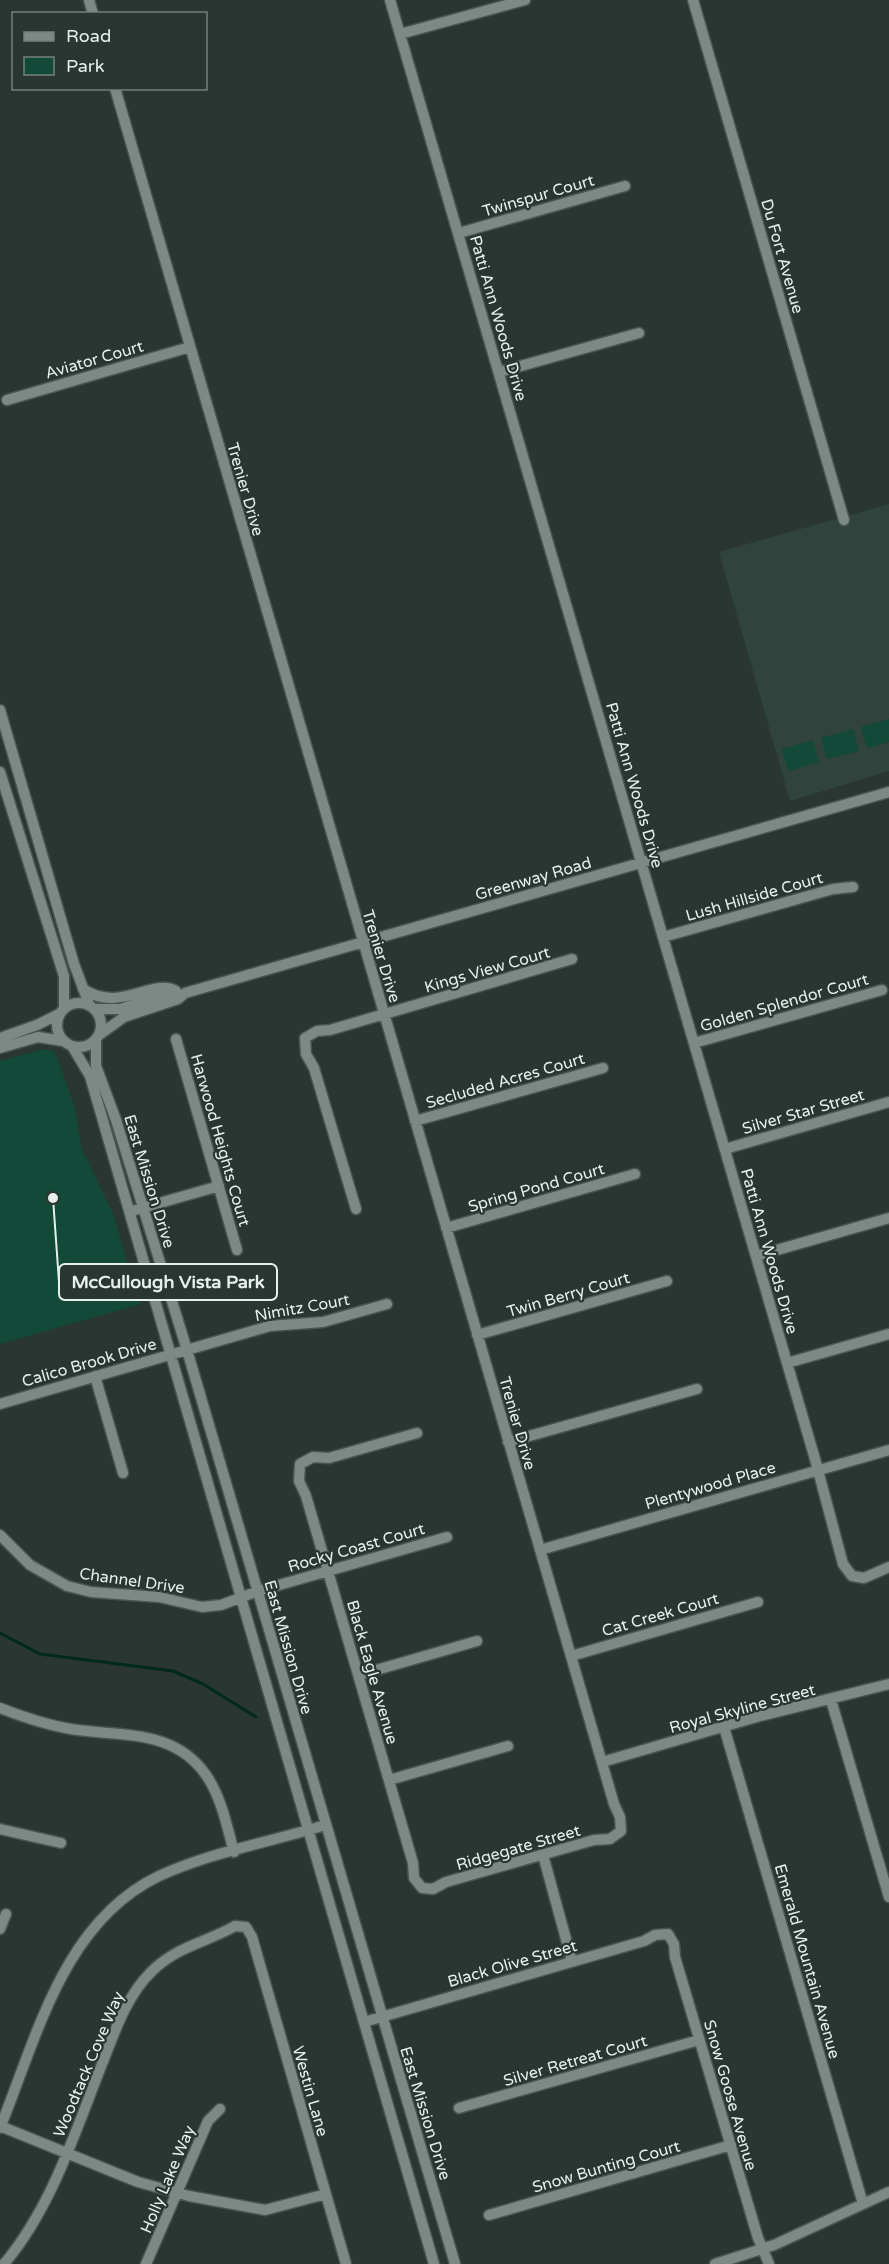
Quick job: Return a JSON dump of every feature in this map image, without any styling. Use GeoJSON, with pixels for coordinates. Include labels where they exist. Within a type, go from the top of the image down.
{"type":"FeatureCollection","features":[{"type":"Feature","properties":{"kind":"street","name":"Patti Ann Woods Drive"},"geometry":{"type":"LineString","coordinates":[[390,0],[642,862],[818,1470],[843,1564],[852,1576],[864,1578],[889,1567]]}},
{"type":"Feature","properties":{"kind":"street"},"geometry":{"type":"LineString","coordinates":[[400,34],[525,0]]}},
{"type":"Feature","properties":{"kind":"street","name":"Du Fort Avenue"},"geometry":{"type":"LineString","coordinates":[[693,0],[844,520]]}},
{"type":"Feature","properties":{"kind":"street","name":"Trenier Drive"},"geometry":{"type":"LineString","coordinates":[[115,90],[508,1442],[614,1804],[620,1817],[621,1831]]}},
{"type":"Feature","properties":{"kind":"street","name":"Twinspur Court"},"geometry":{"type":"LineString","coordinates":[[459,233],[624,186]]}},
{"type":"Feature","properties":{"kind":"street"},"geometry":{"type":"LineString","coordinates":[[499,372],[639,333]]}},
{"type":"Feature","properties":{"kind":"street","name":"Aviator Court"},"geometry":{"type":"LineString","coordinates":[[7,400],[190,347]]}},
{"type":"Feature","properties":{"kind":"street"},"geometry":{"type":"LineString","coordinates":[[0,710],[83,989],[100,1021],[97,1037],[81,1047],[38,1037],[0,1048]]}},
{"type":"Feature","properties":{"kind":"street"},"geometry":{"type":"LineString","coordinates":[[0,772],[3,796],[62,969],[65,983],[57,1029],[67,1043]]}},
{"type":"Feature","properties":{"kind":"street"},"geometry":{"type":"LineString","coordinates":[[3,796],[24,791]]}},
{"type":"Feature","properties":{"kind":"street","name":"Greenway Road"},"geometry":{"type":"LineString","coordinates":[[92,1006],[121,1009],[889,792]]}},
{"type":"Feature","properties":{"kind":"street","name":"Lush Hillside Court"},"geometry":{"type":"LineString","coordinates":[[663,937],[833,889],[853,887]]}},
{"type":"Feature","properties":{"kind":"street","name":"Kings View Court"},"geometry":{"type":"LineString","coordinates":[[356,1209],[314,1068],[306,1054],[305,1038],[317,1031],[330,1030],[573,960]]}},
{"type":"Feature","properties":{"kind":"street"},"geometry":{"type":"LineString","coordinates":[[83,989],[99,997],[111,999],[124,998],[160,988],[181,992]]}},
{"type":"Feature","properties":{"kind":"street","name":"Golden Splendor Court"},"geometry":{"type":"LineString","coordinates":[[694,1043],[882,990]]}},
{"type":"Feature","properties":{"kind":"street","name":"Greenway Road"},"geometry":{"type":"LineString","coordinates":[[97,1037],[124,1017],[178,999],[181,992]]}},
{"type":"Feature","properties":{"kind":"street"},"geometry":{"type":"LineString","coordinates":[[0,1038],[74,1003],[92,1006]]}},
{"type":"Feature","properties":{"kind":"street","name":"East Mission Drive"},"geometry":{"type":"LineString","coordinates":[[97,1037],[96,1066],[116,1120],[187,1350],[455,2264]]}},
{"type":"Feature","properties":{"kind":"street","name":"Harwood Heights Court"},"geometry":{"type":"LineString","coordinates":[[176,1039],[237,1250]]}},
{"type":"Feature","properties":{"kind":"street","name":"East Mission Drive"},"geometry":{"type":"LineString","coordinates":[[67,1043],[90,1076],[434,2264]]}},
{"type":"Feature","properties":{"kind":"street","name":"Secluded Acres Court"},"geometry":{"type":"LineString","coordinates":[[415,1121],[603,1068]]}},
{"type":"Feature","properties":{"kind":"street","name":"Silver Star Street"},"geometry":{"type":"LineString","coordinates":[[725,1149],[889,1102]]}},
{"type":"Feature","properties":{"kind":"street","name":"Spring Pond Court"},"geometry":{"type":"LineString","coordinates":[[446,1228],[635,1174]]}},
{"type":"Feature","properties":{"kind":"street"},"geometry":{"type":"LineString","coordinates":[[129,1212],[219,1186]]}},
{"type":"Feature","properties":{"kind":"street"},"geometry":{"type":"LineString","coordinates":[[756,1256],[889,1218]]}},
{"type":"Feature","properties":{"kind":"street","name":"Twin Berry Court"},"geometry":{"type":"LineString","coordinates":[[477,1335],[667,1281]]}},
{"type":"Feature","properties":{"kind":"street","name":"Nimitz Court"},"geometry":{"type":"LineString","coordinates":[[187,1350],[270,1326],[323,1322],[387,1304]]}},
{"type":"Feature","properties":{"kind":"street"},"geometry":{"type":"LineString","coordinates":[[787,1363],[889,1334]]}},
{"type":"Feature","properties":{"kind":"street","name":"Calico Brook Drive"},"geometry":{"type":"LineString","coordinates":[[0,1404],[187,1350]]}},
{"type":"Feature","properties":{"kind":"street"},"geometry":{"type":"LineString","coordinates":[[95,1376],[123,1473]]}},
{"type":"Feature","properties":{"kind":"street"},"geometry":{"type":"LineString","coordinates":[[508,1442],[697,1389]]}},
{"type":"Feature","properties":{"kind":"street","name":"Black Eagle Avenue"},"geometry":{"type":"LineString","coordinates":[[417,1433],[329,1458],[314,1457],[300,1464],[298,1481],[306,1496],[359,1675],[413,1863],[414,1878],[422,1888]]}},
{"type":"Feature","properties":{"kind":"street","name":"Plentywood Place"},"geometry":{"type":"LineString","coordinates":[[540,1550],[889,1450]]}},
{"type":"Feature","properties":{"kind":"street","name":"Channel Drive"},"geometry":{"type":"LineString","coordinates":[[0,1535],[16,1553],[42,1573],[79,1590],[159,1597],[202,1607],[240,1599]]}},
{"type":"Feature","properties":{"kind":"street","name":"Rocky Coast Court"},"geometry":{"type":"LineString","coordinates":[[240,1599],[258,1591],[447,1537]]}},
{"type":"Feature","properties":{"kind":"street","name":"Cat Creek Court"},"geometry":{"type":"LineString","coordinates":[[571,1656],[758,1602]]}},
{"type":"Feature","properties":{"kind":"street"},"geometry":{"type":"LineString","coordinates":[[359,1675],[477,1641]]}},
{"type":"Feature","properties":{"kind":"street","name":"Royal Skyline Street"},"geometry":{"type":"LineString","coordinates":[[602,1762],[889,1683]]}},
{"type":"Feature","properties":{"kind":"street"},"geometry":{"type":"LineString","coordinates":[[831,1700],[889,1897]]}},
{"type":"Feature","properties":{"kind":"street"},"geometry":{"type":"LineString","coordinates":[[0,1708],[53,1726],[143,1735],[180,1749],[197,1763],[214,1789],[234,1852]]}},
{"type":"Feature","properties":{"kind":"street","name":"Emerald Mountain Avenue"},"geometry":{"type":"LineString","coordinates":[[724,1727],[863,2204]]}},
{"type":"Feature","properties":{"kind":"street"},"geometry":{"type":"LineString","coordinates":[[389,1780],[508,1746]]}},
{"type":"Feature","properties":{"kind":"street"},"geometry":{"type":"LineString","coordinates":[[325,1825],[177,1869],[147,1883],[116,1905],[77,1948],[57,1987],[0,2127],[138,2182],[178,2194],[265,2210],[326,2194]]}},
{"type":"Feature","properties":{"kind":"street"},"geometry":{"type":"LineString","coordinates":[[0,1829],[61,1843]]}},
{"type":"Feature","properties":{"kind":"street","name":"Ridgegate Street"},"geometry":{"type":"LineString","coordinates":[[422,1888],[433,1889],[446,1882],[610,1839],[621,1831]]}},
{"type":"Feature","properties":{"kind":"street"},"geometry":{"type":"LineString","coordinates":[[543,1855],[572,1961]]}},
{"type":"Feature","properties":{"kind":"street"},"geometry":{"type":"LineString","coordinates":[[0,1929],[6,1914]]}},
{"type":"Feature","properties":{"kind":"street","name":"Woodtack Cove Way"},"geometry":{"type":"LineString","coordinates":[[4,2264],[33,2223],[66,2153],[120,2019],[140,1985],[161,1963],[183,1948],[235,1926],[246,1927]]}},
{"type":"Feature","properties":{"kind":"street","name":"Westin Lane"},"geometry":{"type":"LineString","coordinates":[[246,1927],[252,1936],[346,2264]]}},
{"type":"Feature","properties":{"kind":"street","name":"Black Olive Street"},"geometry":{"type":"LineString","coordinates":[[364,2022],[644,1941],[655,1935],[668,1934]]}},
{"type":"Feature","properties":{"kind":"street","name":"Snow Goose Avenue"},"geometry":{"type":"LineString","coordinates":[[668,1934],[674,1944],[699,2040],[762,2249],[769,2264]]}},
{"type":"Feature","properties":{"kind":"street","name":"Silver Retreat Court"},"geometry":{"type":"LineString","coordinates":[[459,2108],[699,2040]]}},
{"type":"Feature","properties":{"kind":"street","name":"Holly Lake Way"},"geometry":{"type":"LineString","coordinates":[[146,2264],[208,2121],[220,2109]]}},
{"type":"Feature","properties":{"kind":"street","name":"Snow Bunting Court"},"geometry":{"type":"LineString","coordinates":[[489,2215],[731,2145]]}},
{"type":"Feature","properties":{"kind":"street"},"geometry":{"type":"LineString","coordinates":[[715,2264],[762,2249],[889,2192]]}},
{"type":"Feature","properties":{"kind":"shaded area"},"geometry":{"type":"Polygon","coordinates":[[[889,504],[889,771],[790,801],[719,552],[889,504]]]}},
{"type":"Feature","properties":{"kind":"green space"},"geometry":{"type":"Polygon","coordinates":[[[889,719],[889,742],[867,748],[861,727],[889,719]]]}},
{"type":"Feature","properties":{"kind":"green space"},"geometry":{"type":"Polygon","coordinates":[[[853,729],[859,751],[827,759],[821,738],[853,729]]]}},
{"type":"Feature","properties":{"kind":"green space"},"geometry":{"type":"Polygon","coordinates":[[[813,740],[819,762],[788,771],[782,749],[813,740]]]}},
{"type":"Feature","properties":{"kind":"green space"},"geometry":{"type":"Polygon","coordinates":[[[44,1049],[54,1051],[57,1057],[75,1109],[82,1150],[113,1213],[135,1291],[141,1304],[0,1344],[0,1061],[44,1049]]]}},
{"type":"Feature","properties":{"kind":"waterway"},"geometry":{"type":"LineString","coordinates":[[0,1633],[40,1654],[173,1671],[203,1684],[256,1717]]}},
{"type":"Feature","properties":{"kind":"place","name":"McCullough Vista Park"},"geometry":{"type":"Point","coordinates":[53,1198]}}]}
